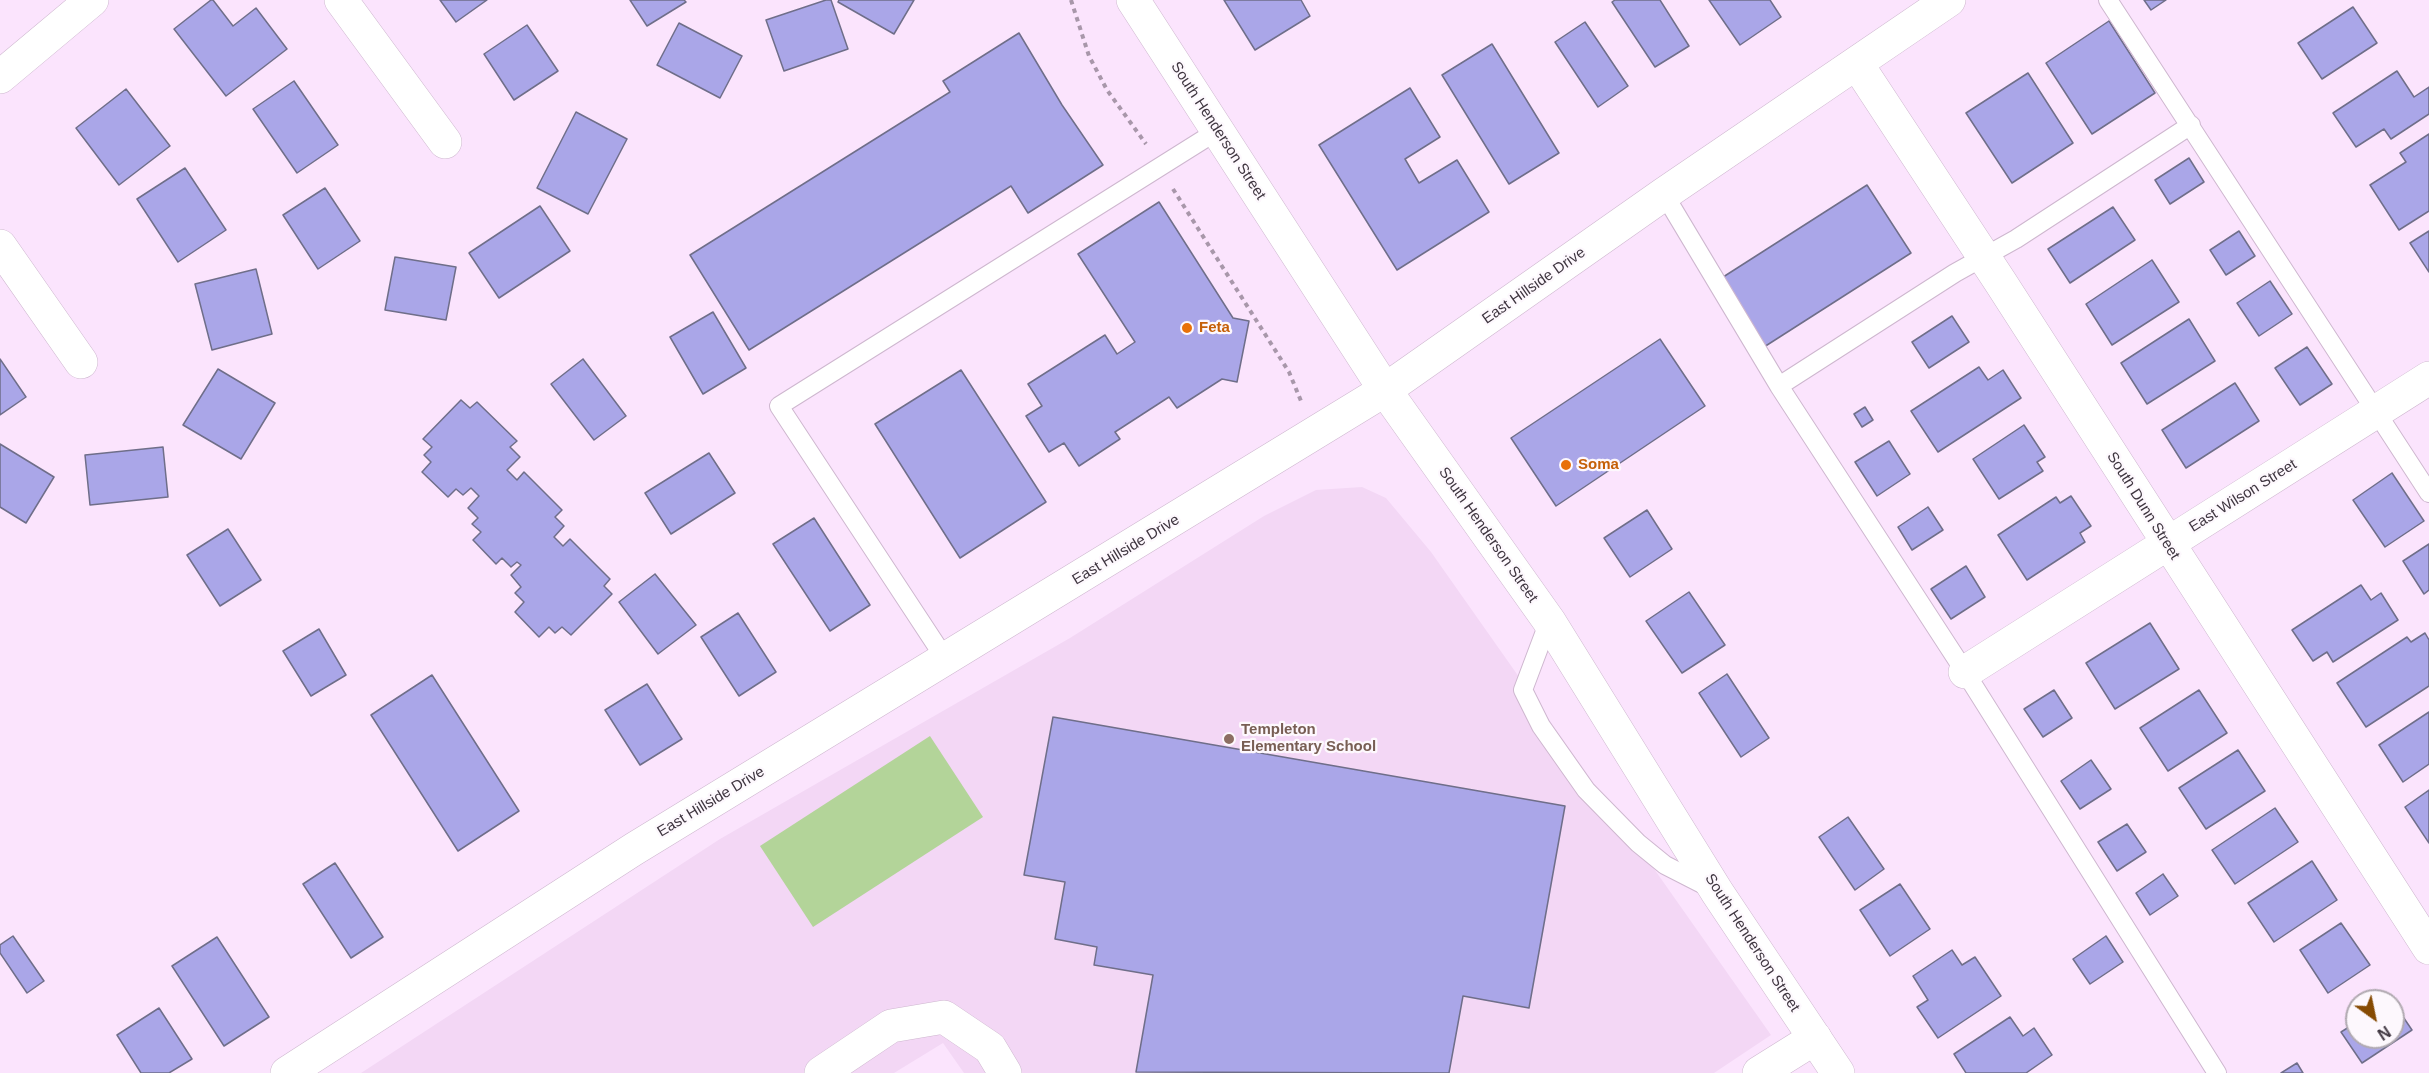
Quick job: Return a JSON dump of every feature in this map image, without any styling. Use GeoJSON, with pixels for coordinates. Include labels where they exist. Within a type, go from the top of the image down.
{"type":"FeatureCollection","features":[{"type":"Feature","properties":{"kind":"street"},"geometry":{"type":"LineString","coordinates":[[0,77],[92,0]]}},
{"type":"Feature","properties":{"kind":"street"},"geometry":{"type":"LineString","coordinates":[[341,0],[445,142]]}},
{"type":"Feature","properties":{"kind":"street","name":"South Henderson Street"},"geometry":{"type":"LineString","coordinates":[[1133,0],[1385,390],[1549,621],[1717,892],[1838,1073]]}},
{"type":"Feature","properties":{"kind":"street","name":"East Hillside Drive"},"geometry":{"type":"LineString","coordinates":[[287,1073],[634,849],[1385,390],[1664,194],[1949,0]]}},
{"type":"Feature","properties":{"kind":"street","name":"South Dunn Street"},"geometry":{"type":"LineString","coordinates":[[1857,64],[1984,256],[2429,948]]}},
{"type":"Feature","properties":{"kind":"street"},"geometry":{"type":"LineString","coordinates":[[0,246],[81,362]]}},
{"type":"Feature","properties":{"kind":"street","name":"East Wilson Street"},"geometry":{"type":"LineString","coordinates":[[1965,672],[2429,378]]}},
{"type":"Feature","properties":{"kind":"street"},"geometry":{"type":"LineString","coordinates":[[821,1073],[891,1026],[944,1017],[990,1048],[1005,1073]]}},
{"type":"Feature","properties":{"kind":"street"},"geometry":{"type":"LineString","coordinates":[[1758,1073],[1815,1038]]}},
{"type":"Feature","properties":{"kind":"lane"},"geometry":{"type":"LineString","coordinates":[[2108,0],[2429,493]]}},
{"type":"Feature","properties":{"kind":"lane"},"geometry":{"type":"LineString","coordinates":[[1779,386],[1955,273],[2016,239],[2190,125]]}},
{"type":"Feature","properties":{"kind":"lane"},"geometry":{"type":"LineString","coordinates":[[946,660],[779,406],[1217,131]]}},
{"type":"Feature","properties":{"kind":"lane"},"geometry":{"type":"LineString","coordinates":[[1664,194],[1779,386],[1965,672],[2217,1073]]}},
{"type":"Feature","properties":{"kind":"lane"},"geometry":{"type":"LineString","coordinates":[[1549,621],[1523,690],[1541,726],[1586,790],[1638,843],[1665,866],[1717,892]]}},
{"type":"Feature","properties":{"kind":"path"},"geometry":{"type":"LineString","coordinates":[[1071,0],[1089,56],[1107,90],[1149,148]]}},
{"type":"Feature","properties":{"kind":"path"},"geometry":{"type":"LineString","coordinates":[[1171,186],[1289,372],[1301,402]]}},
{"type":"Feature","properties":{"kind":"shaded area","name":"Templeton Elementary School"},"geometry":{"type":"Polygon","coordinates":[[[1362,487],[1386,498],[1431,552],[1771,1035],[1714,1073],[964,1073],[943,1043],[894,1073],[361,1073],[720,839],[1070,638],[1264,516],[1316,490],[1362,487]]]}},
{"type":"Feature","properties":{"kind":"green space"},"geometry":{"type":"Polygon","coordinates":[[[930,736],[983,817],[813,927],[760,846],[930,736]]]}},
{"type":"Feature","properties":{"kind":"building"},"geometry":{"type":"Polygon","coordinates":[[[211,0],[233,26],[256,8],[287,49],[226,96],[174,29],[211,0]]]}},
{"type":"Feature","properties":{"kind":"building"},"geometry":{"type":"Polygon","coordinates":[[[440,0],[487,0],[456,22],[440,0]]]}},
{"type":"Feature","properties":{"kind":"building"},"geometry":{"type":"Polygon","coordinates":[[[630,0],[684,0],[686,2],[647,26],[630,0]]]}},
{"type":"Feature","properties":{"kind":"building"},"geometry":{"type":"Polygon","coordinates":[[[831,0],[848,49],[784,71],[766,20],[831,0]]]}},
{"type":"Feature","properties":{"kind":"building"},"geometry":{"type":"Polygon","coordinates":[[[839,0],[914,0],[894,34],[838,2],[839,0]]]}},
{"type":"Feature","properties":{"kind":"building"},"geometry":{"type":"Polygon","coordinates":[[[1224,0],[1301,0],[1310,16],[1255,50],[1224,0]]]}},
{"type":"Feature","properties":{"kind":"building"},"geometry":{"type":"Polygon","coordinates":[[[1615,0],[1660,0],[1689,46],[1655,67],[1612,2],[1615,0]]]}},
{"type":"Feature","properties":{"kind":"building"},"geometry":{"type":"Polygon","coordinates":[[[1709,0],[1770,0],[1781,17],[1740,45],[1709,0]]]}},
{"type":"Feature","properties":{"kind":"building"},"geometry":{"type":"Polygon","coordinates":[[[2144,0],[2166,0],[2151,10],[2144,0]]]}},
{"type":"Feature","properties":{"kind":"building"},"geometry":{"type":"Polygon","coordinates":[[[2353,7],[2377,43],[2322,79],[2298,43],[2353,7]]]}},
{"type":"Feature","properties":{"kind":"building"},"geometry":{"type":"Polygon","coordinates":[[[2109,21],[2155,93],[2092,134],[2046,63],[2109,21]]]}},
{"type":"Feature","properties":{"kind":"building"},"geometry":{"type":"Polygon","coordinates":[[[1585,22],[1628,86],[1598,107],[1555,42],[1585,22]]]}},
{"type":"Feature","properties":{"kind":"building"},"geometry":{"type":"Polygon","coordinates":[[[679,23],[742,56],[720,98],[657,65],[679,23]]]}},
{"type":"Feature","properties":{"kind":"building"},"geometry":{"type":"Polygon","coordinates":[[[527,25],[558,71],[514,100],[484,54],[527,25]]]}},
{"type":"Feature","properties":{"kind":"building"},"geometry":{"type":"Polygon","coordinates":[[[1019,33],[1062,105],[1103,165],[1028,213],[1011,186],[749,350],[690,255],[950,92],[943,81],[1019,33]]]}},
{"type":"Feature","properties":{"kind":"building"},"geometry":{"type":"Polygon","coordinates":[[[1492,44],[1559,153],[1509,184],[1442,75],[1492,44]]]}},
{"type":"Feature","properties":{"kind":"building"},"geometry":{"type":"Polygon","coordinates":[[[2397,71],[2414,97],[2429,87],[2429,114],[2391,139],[2384,129],[2356,147],[2333,113],[2397,71]]]}},
{"type":"Feature","properties":{"kind":"building"},"geometry":{"type":"Polygon","coordinates":[[[2028,73],[2073,143],[2012,183],[1966,113],[2028,73]]]}},
{"type":"Feature","properties":{"kind":"building"},"geometry":{"type":"Polygon","coordinates":[[[294,81],[338,145],[297,173],[253,109],[294,81]]]}},
{"type":"Feature","properties":{"kind":"building"},"geometry":{"type":"Polygon","coordinates":[[[1410,88],[1440,137],[1405,159],[1419,183],[1457,160],[1489,212],[1397,270],[1319,145],[1410,88]]]}},
{"type":"Feature","properties":{"kind":"building"},"geometry":{"type":"Polygon","coordinates":[[[126,89],[170,146],[119,185],[76,128],[126,89]]]}},
{"type":"Feature","properties":{"kind":"building"},"geometry":{"type":"Polygon","coordinates":[[[576,112],[627,139],[588,214],[537,188],[576,112]]]}},
{"type":"Feature","properties":{"kind":"building"},"geometry":{"type":"Polygon","coordinates":[[[2429,134],[2429,211],[2399,230],[2370,185],[2406,162],[2400,153],[2429,134]]]}},
{"type":"Feature","properties":{"kind":"building"},"geometry":{"type":"Polygon","coordinates":[[[2189,158],[2204,182],[2170,204],[2155,180],[2189,158]]]}},
{"type":"Feature","properties":{"kind":"building"},"geometry":{"type":"Polygon","coordinates":[[[185,168],[226,230],[178,262],[137,199],[185,168]]]}},
{"type":"Feature","properties":{"kind":"building"},"geometry":{"type":"Polygon","coordinates":[[[1867,185],[1911,253],[1764,347],[1720,279],[1867,185]]]}},
{"type":"Feature","properties":{"kind":"building"},"geometry":{"type":"Polygon","coordinates":[[[325,188],[360,241],[318,269],[283,215],[325,188]]]}},
{"type":"Feature","properties":{"kind":"building","name":"Feta"},"geometry":{"type":"Polygon","coordinates":[[[1159,202],[1233,318],[1249,321],[1237,382],[1222,379],[1177,408],[1169,397],[1115,432],[1120,439],[1079,466],[1064,443],[1049,452],[1026,416],[1042,406],[1028,384],[1105,335],[1117,354],[1135,342],[1078,254],[1159,202]]]}},
{"type":"Feature","properties":{"kind":"building"},"geometry":{"type":"Polygon","coordinates":[[[540,206],[570,251],[499,298],[469,253],[540,206]]]}},
{"type":"Feature","properties":{"kind":"building"},"geometry":{"type":"Polygon","coordinates":[[[2113,207],[2135,240],[2070,283],[2048,249],[2113,207]]]}},
{"type":"Feature","properties":{"kind":"building"},"geometry":{"type":"Polygon","coordinates":[[[2239,231],[2255,256],[2226,275],[2210,250],[2239,231]]]}},
{"type":"Feature","properties":{"kind":"building"},"geometry":{"type":"Polygon","coordinates":[[[2429,231],[2429,272],[2410,243],[2429,231]]]}},
{"type":"Feature","properties":{"kind":"building"},"geometry":{"type":"Polygon","coordinates":[[[395,257],[456,267],[446,320],[385,310],[395,257]]]}},
{"type":"Feature","properties":{"kind":"building"},"geometry":{"type":"Polygon","coordinates":[[[2152,260],[2179,302],[2112,345],[2086,304],[2152,260]]]}},
{"type":"Feature","properties":{"kind":"building"},"geometry":{"type":"Polygon","coordinates":[[[256,269],[272,334],[212,350],[195,284],[256,269]]]}},
{"type":"Feature","properties":{"kind":"building"},"geometry":{"type":"Polygon","coordinates":[[[2270,281],[2292,314],[2259,336],[2237,303],[2270,281]]]}},
{"type":"Feature","properties":{"kind":"building"},"geometry":{"type":"Polygon","coordinates":[[[713,312],[746,368],[703,394],[670,337],[713,312]]]}},
{"type":"Feature","properties":{"kind":"building"},"geometry":{"type":"Polygon","coordinates":[[[1952,316],[1969,342],[1929,368],[1912,342],[1952,316]]]}},
{"type":"Feature","properties":{"kind":"building"},"geometry":{"type":"Polygon","coordinates":[[[2189,319],[2215,361],[2147,404],[2121,363],[2189,319]]]}},
{"type":"Feature","properties":{"kind":"building"},"geometry":{"type":"Polygon","coordinates":[[[1660,339],[1705,406],[1556,506],[1511,438],[1660,339]]]}},
{"type":"Feature","properties":{"kind":"building"},"geometry":{"type":"Polygon","coordinates":[[[2307,347],[2332,384],[2300,405],[2275,368],[2307,347]]]}},
{"type":"Feature","properties":{"kind":"building"},"geometry":{"type":"Polygon","coordinates":[[[0,359],[26,397],[0,415],[0,359]]]}},
{"type":"Feature","properties":{"kind":"building"},"geometry":{"type":"Polygon","coordinates":[[[583,359],[626,416],[594,440],[551,384],[583,359]]]}},
{"type":"Feature","properties":{"kind":"building"},"geometry":{"type":"Polygon","coordinates":[[[1979,367],[1988,380],[2003,370],[2021,398],[1938,452],[1911,411],[1979,367]]]}},
{"type":"Feature","properties":{"kind":"building"},"geometry":{"type":"Polygon","coordinates":[[[218,369],[275,403],[241,459],[183,425],[218,369]]]}},
{"type":"Feature","properties":{"kind":"building"},"geometry":{"type":"Polygon","coordinates":[[[961,370],[1046,502],[960,558],[875,424],[961,370]]]}},
{"type":"Feature","properties":{"kind":"building"},"geometry":{"type":"Polygon","coordinates":[[[2235,383],[2259,421],[2186,468],[2162,430],[2235,383]]]}},
{"type":"Feature","properties":{"kind":"building"},"geometry":{"type":"Polygon","coordinates":[[[461,400],[470,408],[477,402],[517,441],[510,447],[520,457],[507,470],[517,480],[524,472],[562,510],[555,517],[564,526],[554,537],[563,546],[570,539],[610,579],[604,586],[612,594],[571,635],[562,627],[555,633],[549,627],[539,637],[515,612],[524,602],[515,593],[521,587],[511,575],[521,565],[517,562],[511,567],[502,558],[496,564],[473,540],[481,532],[472,524],[478,518],[468,508],[479,496],[471,488],[463,495],[456,489],[448,497],[422,472],[431,462],[424,455],[432,447],[423,439],[461,400]]]}},
{"type":"Feature","properties":{"kind":"building"},"geometry":{"type":"Polygon","coordinates":[[[1865,407],[1873,420],[1862,427],[1854,414],[1865,407]]]}},
{"type":"Feature","properties":{"kind":"building"},"geometry":{"type":"Polygon","coordinates":[[[2024,425],[2045,457],[2037,462],[2043,471],[1999,499],[1973,459],[2024,425]]]}},
{"type":"Feature","properties":{"kind":"building"},"geometry":{"type":"Polygon","coordinates":[[[1889,441],[1910,474],[1877,496],[1855,462],[1889,441]]]}},
{"type":"Feature","properties":{"kind":"building"},"geometry":{"type":"Polygon","coordinates":[[[0,444],[54,477],[26,523],[0,507],[0,444]]]}},
{"type":"Feature","properties":{"kind":"building"},"geometry":{"type":"Polygon","coordinates":[[[163,447],[168,497],[90,505],[85,455],[163,447]]]}},
{"type":"Feature","properties":{"kind":"building"},"geometry":{"type":"Polygon","coordinates":[[[709,453],[735,493],[671,534],[645,493],[709,453]]]}},
{"type":"Feature","properties":{"kind":"building"},"geometry":{"type":"Polygon","coordinates":[[[2392,473],[2424,521],[2385,547],[2353,500],[2392,473]]]}},
{"type":"Feature","properties":{"kind":"building"},"geometry":{"type":"Polygon","coordinates":[[[2071,496],[2091,526],[2080,533],[2085,542],[2027,580],[1998,535],[2056,497],[2060,503],[2071,496]]]}},
{"type":"Feature","properties":{"kind":"building"},"geometry":{"type":"Polygon","coordinates":[[[1928,507],[1943,530],[1912,550],[1898,527],[1928,507]]]}},
{"type":"Feature","properties":{"kind":"building"},"geometry":{"type":"Polygon","coordinates":[[[1647,510],[1672,549],[1630,577],[1604,538],[1647,510]]]}},
{"type":"Feature","properties":{"kind":"building"},"geometry":{"type":"Polygon","coordinates":[[[814,518],[870,605],[830,631],[773,544],[814,518]]]}},
{"type":"Feature","properties":{"kind":"building"},"geometry":{"type":"Polygon","coordinates":[[[228,529],[261,580],[220,606],[187,555],[228,529]]]}},
{"type":"Feature","properties":{"kind":"building"},"geometry":{"type":"Polygon","coordinates":[[[2429,544],[2429,590],[2424,594],[2403,561],[2429,544]]]}},
{"type":"Feature","properties":{"kind":"building"},"geometry":{"type":"Polygon","coordinates":[[[1966,566],[1985,597],[1951,619],[1931,589],[1966,566]]]}},
{"type":"Feature","properties":{"kind":"building"},"geometry":{"type":"Polygon","coordinates":[[[655,574],[696,625],[658,654],[619,602],[655,574]]]}},
{"type":"Feature","properties":{"kind":"building"},"geometry":{"type":"Polygon","coordinates":[[[2361,585],[2371,600],[2381,593],[2398,620],[2333,662],[2327,652],[2313,661],[2292,630],[2361,585]]]}},
{"type":"Feature","properties":{"kind":"building"},"geometry":{"type":"Polygon","coordinates":[[[1689,592],[1725,645],[1682,673],[1646,621],[1689,592]]]}},
{"type":"Feature","properties":{"kind":"building"},"geometry":{"type":"Polygon","coordinates":[[[738,613],[776,672],[739,696],[701,637],[738,613]]]}},
{"type":"Feature","properties":{"kind":"building"},"geometry":{"type":"Polygon","coordinates":[[[2150,623],[2179,669],[2115,709],[2086,663],[2150,623]]]}},
{"type":"Feature","properties":{"kind":"building"},"geometry":{"type":"Polygon","coordinates":[[[319,629],[346,675],[311,696],[283,651],[319,629]]]}},
{"type":"Feature","properties":{"kind":"building"},"geometry":{"type":"Polygon","coordinates":[[[2425,633],[2429,640],[2429,686],[2366,727],[2337,683],[2407,637],[2411,642],[2425,633]]]}},
{"type":"Feature","properties":{"kind":"building"},"geometry":{"type":"Polygon","coordinates":[[[1727,674],[1769,738],[1741,757],[1699,693],[1727,674]]]}},
{"type":"Feature","properties":{"kind":"building"},"geometry":{"type":"Polygon","coordinates":[[[432,675],[519,811],[458,851],[371,715],[432,675]]]}},
{"type":"Feature","properties":{"kind":"building"},"geometry":{"type":"Polygon","coordinates":[[[647,684],[682,739],[640,765],[605,710],[647,684]]]}},
{"type":"Feature","properties":{"kind":"building"},"geometry":{"type":"Polygon","coordinates":[[[2054,690],[2072,718],[2043,737],[2024,709],[2054,690]]]}},
{"type":"Feature","properties":{"kind":"building"},"geometry":{"type":"Polygon","coordinates":[[[2199,690],[2227,733],[2168,771],[2140,728],[2199,690]]]}},
{"type":"Feature","properties":{"kind":"building"},"geometry":{"type":"Polygon","coordinates":[[[2429,712],[2429,764],[2403,782],[2379,745],[2429,712]]]}},
{"type":"Feature","properties":{"kind":"building"},"geometry":{"type":"Polygon","coordinates":[[[1053,717],[1565,806],[1529,1008],[1463,996],[1449,1073],[1136,1072],[1153,975],[1094,965],[1097,947],[1055,939],[1065,882],[1024,875],[1053,717]]]}},
{"type":"Feature","properties":{"kind":"building"},"geometry":{"type":"Polygon","coordinates":[[[2238,750],[2265,791],[2206,829],[2179,788],[2238,750]]]}},
{"type":"Feature","properties":{"kind":"building"},"geometry":{"type":"Polygon","coordinates":[[[2091,760],[2111,789],[2080,809],[2061,781],[2091,760]]]}},
{"type":"Feature","properties":{"kind":"building"},"geometry":{"type":"Polygon","coordinates":[[[2429,790],[2429,843],[2405,807],[2429,790]]]}},
{"type":"Feature","properties":{"kind":"building"},"geometry":{"type":"Polygon","coordinates":[[[2275,808],[2298,842],[2235,884],[2212,850],[2275,808]]]}},
{"type":"Feature","properties":{"kind":"building"},"geometry":{"type":"Polygon","coordinates":[[[1848,817],[1884,869],[1855,890],[1819,837],[1848,817]]]}},
{"type":"Feature","properties":{"kind":"building"},"geometry":{"type":"Polygon","coordinates":[[[2127,824],[2146,852],[2117,871],[2098,842],[2127,824]]]}},
{"type":"Feature","properties":{"kind":"building"},"geometry":{"type":"Polygon","coordinates":[[[2312,861],[2337,900],[2274,942],[2248,903],[2312,861]]]}},
{"type":"Feature","properties":{"kind":"building"},"geometry":{"type":"Polygon","coordinates":[[[335,863],[383,937],[351,958],[303,884],[335,863]]]}},
{"type":"Feature","properties":{"kind":"building"},"geometry":{"type":"Polygon","coordinates":[[[2163,874],[2178,896],[2150,915],[2136,893],[2163,874]]]}},
{"type":"Feature","properties":{"kind":"building"},"geometry":{"type":"Polygon","coordinates":[[[1900,884],[1930,929],[1890,956],[1860,910],[1900,884]]]}},
{"type":"Feature","properties":{"kind":"building"},"geometry":{"type":"Polygon","coordinates":[[[2341,923],[2370,965],[2328,993],[2300,950],[2341,923]]]}},
{"type":"Feature","properties":{"kind":"building"},"geometry":{"type":"Polygon","coordinates":[[[13,936],[44,981],[27,993],[0,953],[0,945],[13,936]]]}},
{"type":"Feature","properties":{"kind":"building"},"geometry":{"type":"Polygon","coordinates":[[[2106,936],[2123,962],[2090,984],[2073,959],[2106,936]]]}},
{"type":"Feature","properties":{"kind":"building"},"geometry":{"type":"Polygon","coordinates":[[[217,937],[269,1017],[224,1046],[172,966],[217,937]]]}},
{"type":"Feature","properties":{"kind":"building"},"geometry":{"type":"Polygon","coordinates":[[[1952,950],[1962,965],[1975,957],[2001,996],[1938,1038],[1917,1007],[1928,1000],[1913,976],[1952,950]]]}},
{"type":"Feature","properties":{"kind":"building"},"geometry":{"type":"Polygon","coordinates":[[[159,1008],[192,1059],[169,1073],[141,1073],[117,1035],[159,1008]]]}},
{"type":"Feature","properties":{"kind":"building"},"geometry":{"type":"Polygon","coordinates":[[[2010,1017],[2023,1036],[2034,1028],[2052,1055],[2026,1073],[1966,1073],[1954,1054],[2010,1017]]]}},
{"type":"Feature","properties":{"kind":"building"},"geometry":{"type":"Polygon","coordinates":[[[2405,1020],[2412,1030],[2405,1035],[2405,1020]]]}},
{"type":"Feature","properties":{"kind":"building"},"geometry":{"type":"Polygon","coordinates":[[[2353,1049],[2383,1049],[2362,1063],[2353,1049]]]}},
{"type":"Feature","properties":{"kind":"building"},"geometry":{"type":"Polygon","coordinates":[[[2297,1063],[2303,1073],[2281,1073],[2297,1063]]]}},
{"type":"Feature","properties":{"kind":"place","name":"Feta"},"geometry":{"type":"Point","coordinates":[1187,328]}},
{"type":"Feature","properties":{"kind":"place","name":"Soma"},"geometry":{"type":"Point","coordinates":[1566,465]}},
{"type":"Feature","properties":{"kind":"place","name":"Templeton Elementary School"},"geometry":{"type":"Point","coordinates":[1229,739]}}]}
